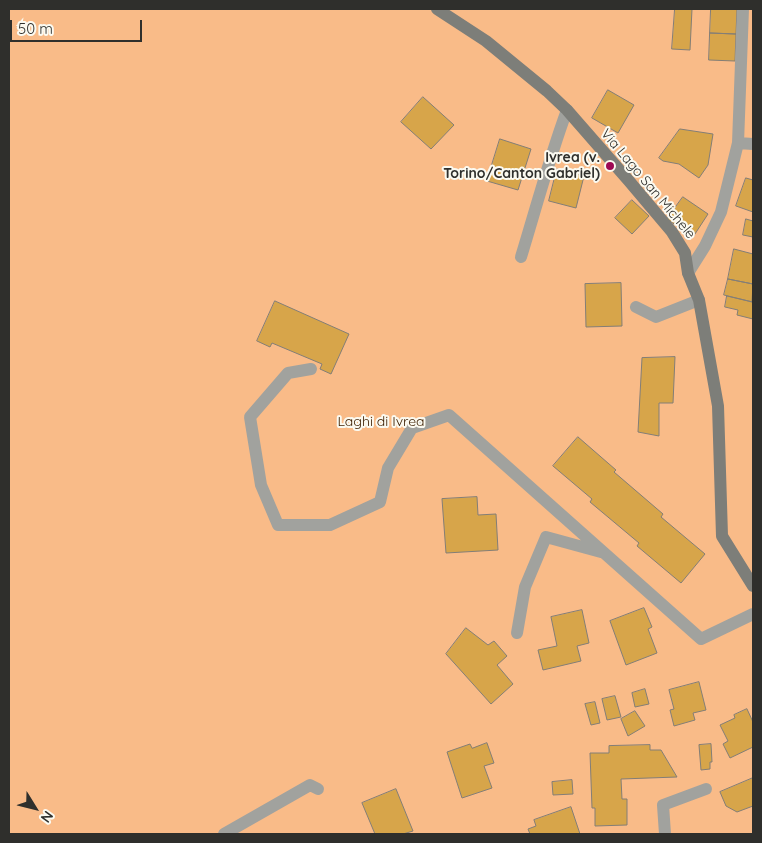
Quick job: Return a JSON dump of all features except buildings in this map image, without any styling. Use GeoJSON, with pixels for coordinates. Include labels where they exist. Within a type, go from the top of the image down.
{"type":"FeatureCollection","features":[{"type":"Feature","properties":{"kind":"main road","name":"Via Lago San Michele"},"geometry":{"type":"LineString","coordinates":[[437,9],[486,42],[548,91],[567,110],[672,232],[686,253],[688,273],[699,300],[718,406],[722,536],[753,586]]}},
{"type":"Feature","properties":{"kind":"street"},"geometry":{"type":"LineString","coordinates":[[688,273],[705,246],[721,212],[738,143],[743,9]]}},
{"type":"Feature","properties":{"kind":"street"},"geometry":{"type":"LineString","coordinates":[[522,257],[543,189],[550,156],[567,110]]}},
{"type":"Feature","properties":{"kind":"street"},"geometry":{"type":"LineString","coordinates":[[738,143],[753,144]]}},
{"type":"Feature","properties":{"kind":"street"},"geometry":{"type":"LineString","coordinates":[[636,307],[656,316],[699,300]]}},
{"type":"Feature","properties":{"kind":"street"},"geometry":{"type":"LineString","coordinates":[[310,369],[288,373],[250,417],[261,485],[278,525],[330,525],[380,502],[388,468],[412,428],[449,415],[701,638],[753,614]]}},
{"type":"Feature","properties":{"kind":"street"},"geometry":{"type":"LineString","coordinates":[[517,633],[525,587],[546,537],[604,552]]}},
{"type":"Feature","properties":{"kind":"street"},"geometry":{"type":"LineString","coordinates":[[224,834],[310,785],[318,789]]}},
{"type":"Feature","properties":{"kind":"street"},"geometry":{"type":"LineString","coordinates":[[665,834],[663,805],[706,789]]}},
{"type":"Feature","properties":{"kind":"green space","name":"Laghi di Ivrea"},"geometry":{"type":"Polygon","coordinates":[[[9,9],[753,9],[753,834],[9,834],[9,9]]]}},
{"type":"Feature","properties":{"kind":"place","name":"Ivrea (v. Torino/Canton Gabriel)"},"geometry":{"type":"Point","coordinates":[610,166]}}]}
